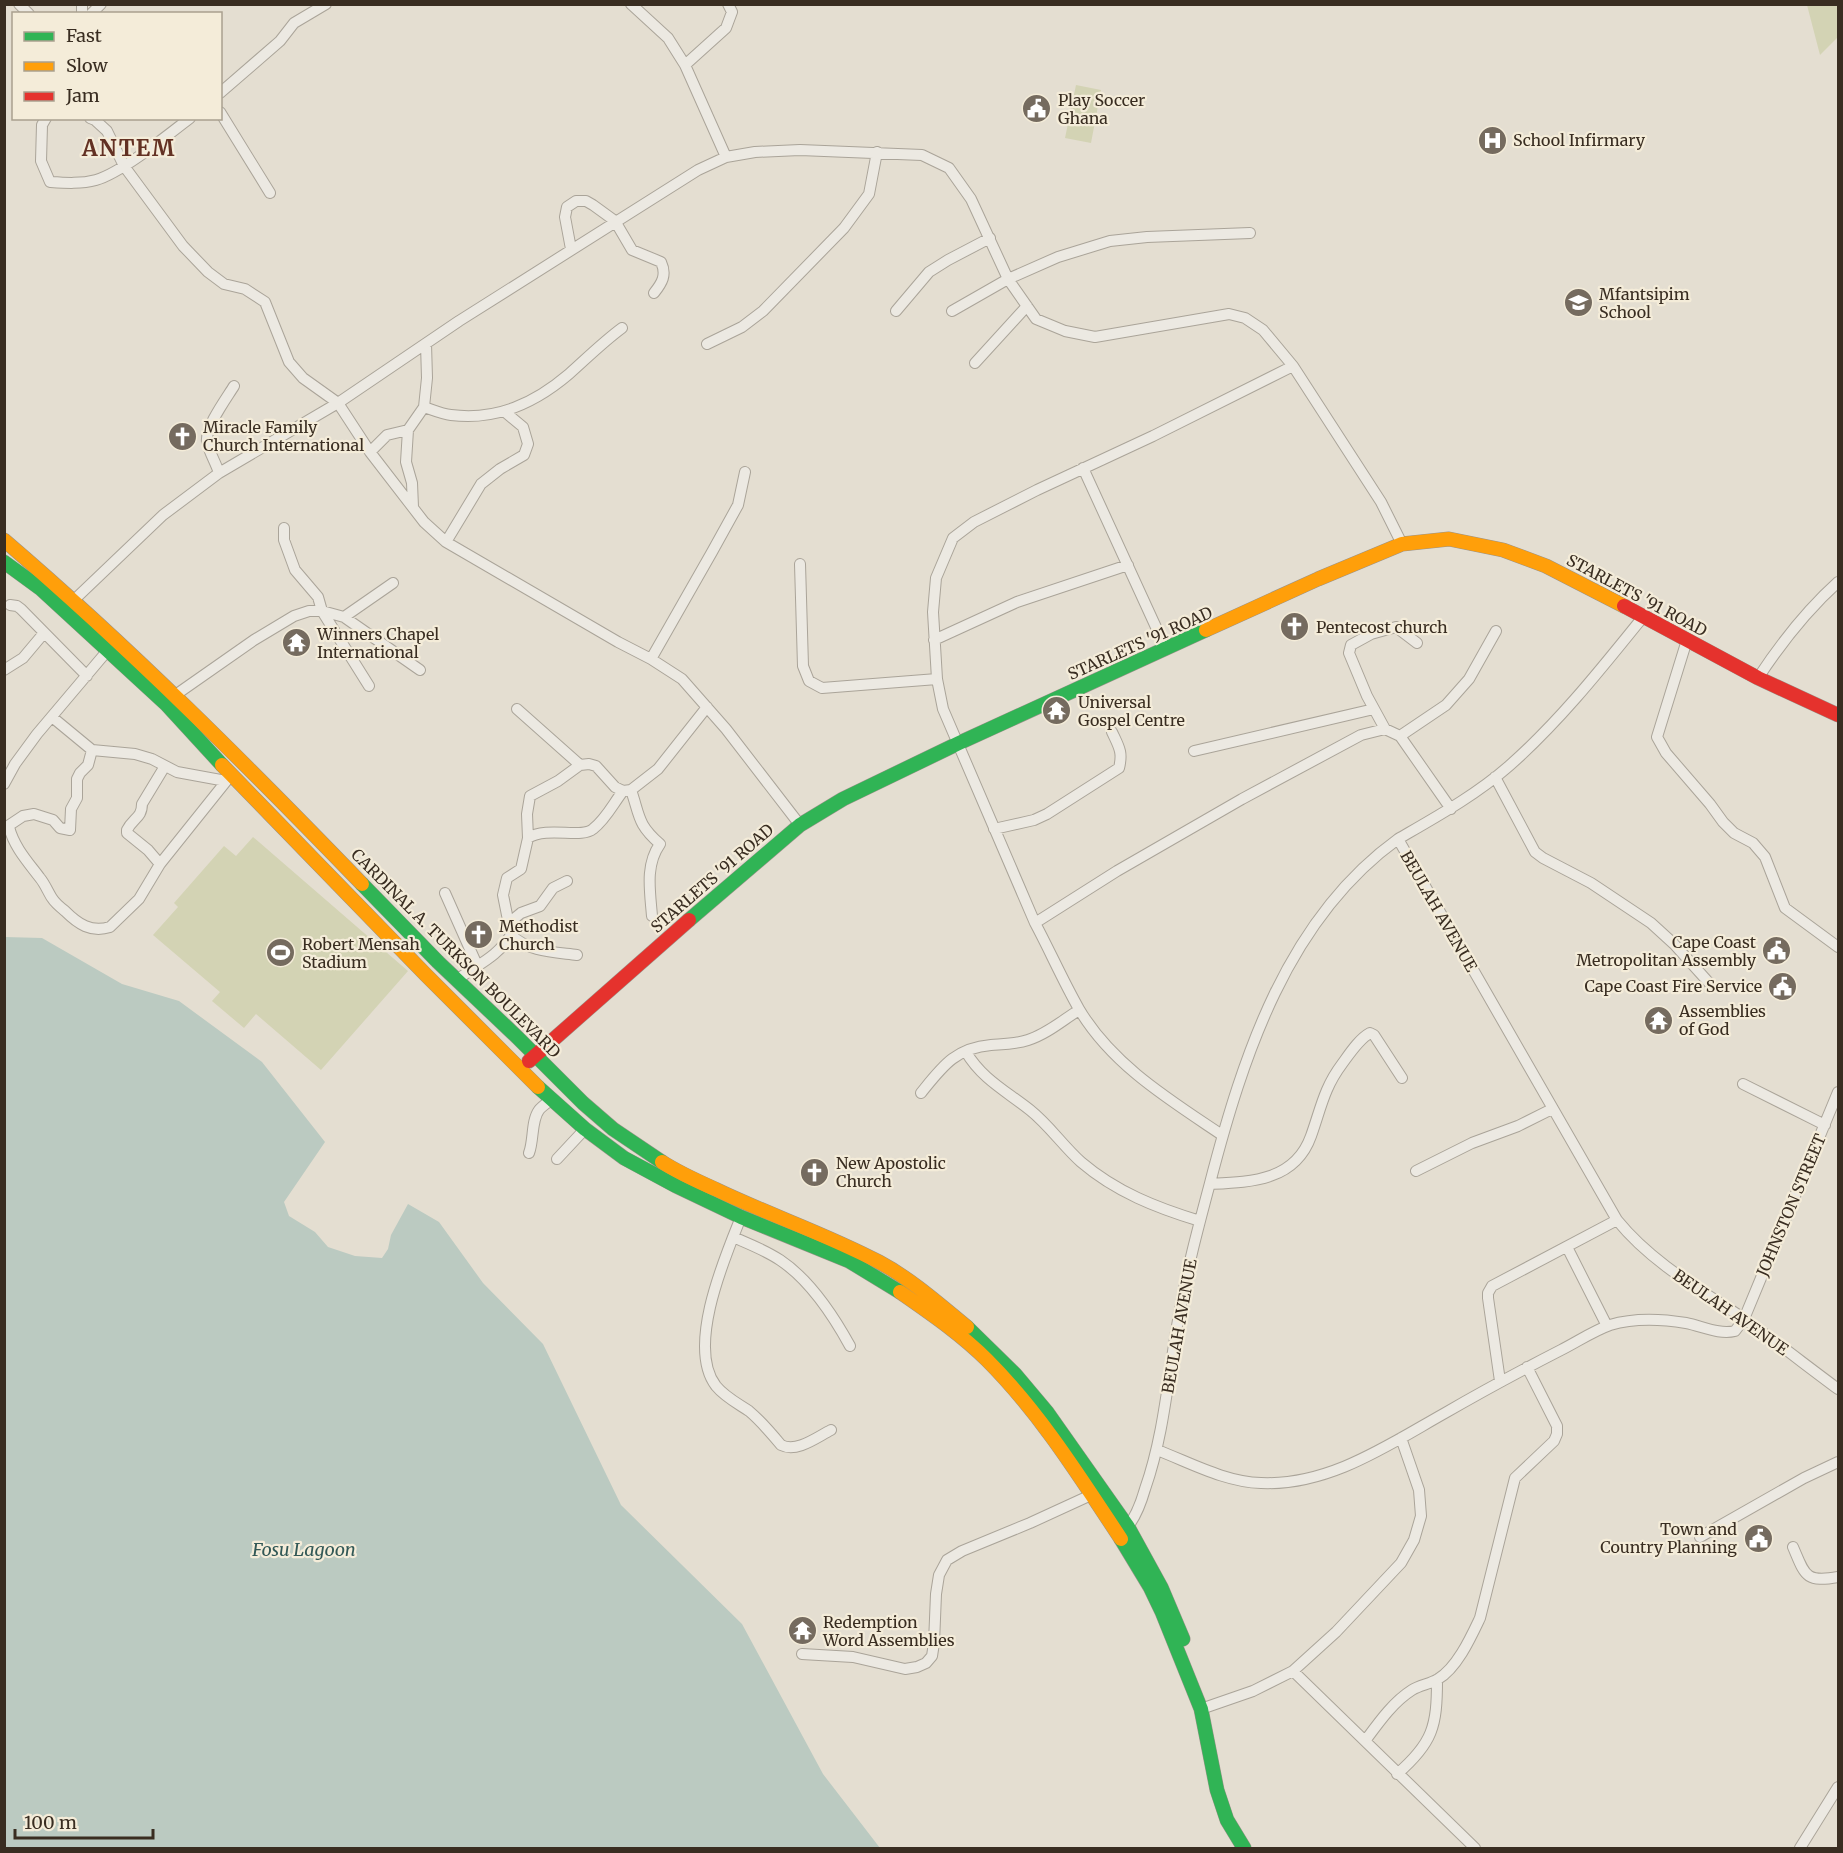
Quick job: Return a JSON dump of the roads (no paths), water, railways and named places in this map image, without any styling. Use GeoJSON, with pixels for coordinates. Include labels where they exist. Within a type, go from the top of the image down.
{"type":"FeatureCollection","features":[{"type":"Feature","properties":{"kind":"street"},"geometry":{"type":"LineString","coordinates":[[222,91],[280,41],[294,23],[326,4]]}},
{"type":"Feature","properties":{"kind":"street"},"geometry":{"type":"LineString","coordinates":[[631,4],[668,38],[685,64],[726,157]]}},
{"type":"Feature","properties":{"kind":"street"},"geometry":{"type":"LineString","coordinates":[[685,64],[726,28],[732,12],[728,4]]}},
{"type":"Feature","properties":{"kind":"street"},"geometry":{"type":"LineString","coordinates":[[222,115],[270,193]]}},
{"type":"Feature","properties":{"kind":"street"},"geometry":{"type":"LineString","coordinates":[[45,120],[42,125],[41,161],[50,182],[76,183],[98,180],[124,166],[187,120]]}},
{"type":"Feature","properties":{"kind":"street"},"geometry":{"type":"LineString","coordinates":[[95,120],[107,131],[124,166],[183,246],[208,272],[224,284],[245,289],[265,302],[289,362],[303,378],[338,403],[370,452],[424,522],[446,542],[682,679],[726,729],[800,825]]}},
{"type":"Feature","properties":{"kind":"street"},"geometry":{"type":"LineString","coordinates":[[74,600],[163,516],[219,473],[338,403],[459,321],[615,221],[698,170],[726,157],[755,152],[800,150],[922,155],[949,168],[971,199],[1008,279],[1036,319],[1065,331],[1095,338],[1229,314],[1245,318],[1263,330],[1293,366],[1381,502],[1402,544]]}},
{"type":"Feature","properties":{"kind":"street"},"geometry":{"type":"LineString","coordinates":[[707,344],[741,327],[763,311],[844,228],[869,194],[876,152]]}},
{"type":"Feature","properties":{"kind":"street"},"geometry":{"type":"LineString","coordinates":[[571,249],[565,217],[567,207],[576,201],[586,201],[615,221],[632,250],[661,262],[664,269],[663,282],[654,293]]}},
{"type":"Feature","properties":{"kind":"street"},"geometry":{"type":"LineString","coordinates":[[952,311],[1008,279],[1058,257],[1110,241],[1200,234],[1250,233]]}},
{"type":"Feature","properties":{"kind":"street"},"geometry":{"type":"LineString","coordinates":[[896,311],[930,272],[990,238]]}},
{"type":"Feature","properties":{"kind":"street"},"geometry":{"type":"LineString","coordinates":[[975,363],[1027,306]]}},
{"type":"Feature","properties":{"kind":"street"},"geometry":{"type":"LineString","coordinates":[[424,407],[449,415],[483,417],[505,412],[544,393],[622,328]]}},
{"type":"Feature","properties":{"kind":"street"},"geometry":{"type":"LineString","coordinates":[[413,507],[412,483],[406,462],[408,430],[424,407],[427,378],[426,344]]}},
{"type":"Feature","properties":{"kind":"street"},"geometry":{"type":"LineString","coordinates":[[1222,1135],[1140,1078],[1099,1036],[1079,1010],[1035,923],[943,709],[937,678],[934,640],[933,612],[936,578],[953,538],[974,522],[1293,366]]}},
{"type":"Feature","properties":{"kind":"street"},"geometry":{"type":"LineString","coordinates":[[219,473],[207,442],[208,434],[234,386]]}},
{"type":"Feature","properties":{"kind":"street"},"geometry":{"type":"LineString","coordinates":[[446,542],[481,484],[500,469],[524,455],[528,444],[523,427],[505,412]]}},
{"type":"Feature","properties":{"kind":"street"},"geometry":{"type":"LineString","coordinates":[[370,452],[387,435],[408,430]]}},
{"type":"Feature","properties":{"kind":"street"},"geometry":{"type":"LineString","coordinates":[[1083,468],[1166,649]]}},
{"type":"Feature","properties":{"kind":"street"},"geometry":{"type":"LineString","coordinates":[[651,659],[738,505],[745,472]]}},
{"type":"Feature","properties":{"kind":"street"},"geometry":{"type":"LineString","coordinates":[[284,528],[284,540],[295,570],[318,597],[322,611],[369,686]]}},
{"type":"Feature","properties":{"kind":"street","name":"STARLETS '91 ROAD"},"geometry":{"type":"LineString","coordinates":[[521,1070],[535,1055],[720,892],[800,825],[843,800],[959,743],[1329,574],[1402,544],[1449,539],[1503,550],[1552,569],[1607,596],[1758,678],[1839,715]]}},
{"type":"Feature","properties":{"kind":"street","name":"CARDINAL A. TURKSON BOULEVARD"},"geometry":{"type":"LineString","coordinates":[[4,540],[74,600],[105,642],[166,705],[230,779],[257,800],[551,1100],[585,1130],[624,1158],[741,1217],[849,1261],[889,1284],[956,1332],[1015,1390],[1042,1424],[1091,1495],[1124,1532]]}},
{"type":"Feature","properties":{"kind":"street","name":"CARDINAL A. TURKSON BOULEVARD"},"geometry":{"type":"LineString","coordinates":[[4,562],[174,696],[268,786],[438,962],[583,1103],[613,1129],[675,1170],[746,1204],[879,1262],[915,1284],[945,1307],[977,1335],[1015,1374],[1047,1412],[1124,1532],[1176,1620],[1195,1683],[1217,1790],[1227,1820],[1244,1848]]}},
{"type":"Feature","properties":{"kind":"street"},"geometry":{"type":"LineString","coordinates":[[800,564],[803,666],[809,681],[822,688],[937,678]]}},
{"type":"Feature","properties":{"kind":"street"},"geometry":{"type":"LineString","coordinates":[[934,640],[1017,602],[1128,565]]}},
{"type":"Feature","properties":{"kind":"street"},"geometry":{"type":"LineString","coordinates":[[1758,678],[1798,623],[1820,598],[1839,582]]}},
{"type":"Feature","properties":{"kind":"street"},"geometry":{"type":"LineString","coordinates":[[344,617],[393,583]]}},
{"type":"Feature","properties":{"kind":"street"},"geometry":{"type":"LineString","coordinates":[[10,605],[21,609],[87,676]]}},
{"type":"Feature","properties":{"kind":"street"},"geometry":{"type":"LineString","coordinates":[[174,696],[254,640],[294,616],[309,611],[322,611],[344,617],[420,670]]}},
{"type":"Feature","properties":{"kind":"street"},"geometry":{"type":"LineString","coordinates":[[1398,839],[1451,809],[1495,777],[1534,743],[1582,692],[1643,617]]}},
{"type":"Feature","properties":{"kind":"street"},"geometry":{"type":"LineString","coordinates":[[1384,729],[1349,653],[1351,645],[1371,634],[1396,627],[1417,643]]}},
{"type":"Feature","properties":{"kind":"street"},"geometry":{"type":"LineString","coordinates":[[1400,736],[1446,705],[1468,679],[1496,631]]}},
{"type":"Feature","properties":{"kind":"street"},"geometry":{"type":"LineString","coordinates":[[4,670],[23,658],[44,633]]}},
{"type":"Feature","properties":{"kind":"street"},"geometry":{"type":"LineString","coordinates":[[1687,640],[1657,737],[1665,753],[1723,822],[1734,833],[1753,843],[1765,857],[1785,908],[1839,947]]}},
{"type":"Feature","properties":{"kind":"street"},"geometry":{"type":"LineString","coordinates":[[4,784],[15,764],[87,676],[105,642]]}},
{"type":"Feature","properties":{"kind":"street"},"geometry":{"type":"LineString","coordinates":[[528,838],[543,832],[581,833],[593,829],[627,791],[658,770],[707,707]]}},
{"type":"Feature","properties":{"kind":"street"},"geometry":{"type":"LineString","coordinates":[[518,709],[580,765]]}},
{"type":"Feature","properties":{"kind":"street"},"geometry":{"type":"LineString","coordinates":[[1194,751],[1374,709]]}},
{"type":"Feature","properties":{"kind":"street"},"geometry":{"type":"LineString","coordinates":[[52,717],[92,750],[135,754],[152,759],[177,772],[230,779]]}},
{"type":"Feature","properties":{"kind":"street"},"geometry":{"type":"LineString","coordinates":[[1035,923],[1117,871],[1360,735],[1384,729],[1400,736],[1451,809]]}},
{"type":"Feature","properties":{"kind":"street"},"geometry":{"type":"LineString","coordinates":[[994,829],[1034,820],[1047,814],[1119,768],[1122,757],[1112,732]]}},
{"type":"Feature","properties":{"kind":"street"},"geometry":{"type":"LineString","coordinates":[[92,750],[88,765],[77,779],[77,798],[71,809],[70,830],[60,828],[52,820],[34,814],[23,816],[6,830],[42,880],[53,901],[86,928],[110,927],[139,899],[160,864],[230,779]]}},
{"type":"Feature","properties":{"kind":"street"},"geometry":{"type":"LineString","coordinates":[[457,980],[477,965],[493,957],[511,935],[503,895],[509,875],[521,869],[528,838],[527,814],[530,796],[558,782],[580,765],[596,766],[615,787],[627,791],[642,825],[660,844],[652,855],[651,864],[652,916]]}},
{"type":"Feature","properties":{"kind":"street"},"geometry":{"type":"LineString","coordinates":[[160,864],[148,850],[127,833],[127,830],[143,811],[142,804],[165,766]]}},
{"type":"Feature","properties":{"kind":"street"},"geometry":{"type":"LineString","coordinates":[[1495,777],[1535,852],[1591,883],[1651,923],[1674,944],[1711,985]]}},
{"type":"Feature","properties":{"kind":"street"},"geometry":{"type":"LineString","coordinates":[[257,800],[268,786]]}},
{"type":"Feature","properties":{"kind":"street","name":"BEULAH AVENUE"},"geometry":{"type":"LineString","coordinates":[[1124,1532],[1141,1502],[1157,1450],[1178,1320],[1200,1221],[1222,1135],[1250,1052],[1271,999],[1292,959],[1327,907],[1376,855],[1398,839],[1617,1220],[1640,1246],[1697,1290],[1744,1319],[1839,1389]]}},
{"type":"Feature","properties":{"kind":"street"},"geometry":{"type":"LineString","coordinates":[[510,922],[521,913],[540,906],[553,888],[567,881]]}},
{"type":"Feature","properties":{"kind":"street"},"geometry":{"type":"LineString","coordinates":[[445,892],[477,965]]}},
{"type":"Feature","properties":{"kind":"street"},"geometry":{"type":"LineString","coordinates":[[511,935],[536,949],[577,955]]}},
{"type":"Feature","properties":{"kind":"street"},"geometry":{"type":"LineString","coordinates":[[426,975],[438,962]]}},
{"type":"Feature","properties":{"kind":"street"},"geometry":{"type":"LineString","coordinates":[[921,1093],[944,1064],[966,1052],[989,1045],[1008,1045],[1028,1040],[1046,1033],[1079,1010]]}},
{"type":"Feature","properties":{"kind":"street"},"geometry":{"type":"LineString","coordinates":[[1210,1184],[1262,1179],[1294,1164],[1311,1137],[1322,1098],[1331,1079],[1350,1053],[1370,1033],[1374,1035],[1402,1078]]}},
{"type":"Feature","properties":{"kind":"street"},"geometry":{"type":"LineString","coordinates":[[517,1037],[536,1040],[558,1035]]}},
{"type":"Feature","properties":{"kind":"street"},"geometry":{"type":"LineString","coordinates":[[966,1052],[984,1076],[1029,1109],[1074,1156],[1100,1177],[1143,1202],[1200,1221]]}},
{"type":"Feature","properties":{"kind":"street"},"geometry":{"type":"LineString","coordinates":[[1743,1084],[1825,1125]]}},
{"type":"Feature","properties":{"kind":"street","name":"JOHNSTON STREET"},"geometry":{"type":"LineString","coordinates":[[1744,1319],[1839,1092]]}},
{"type":"Feature","properties":{"kind":"street"},"geometry":{"type":"LineString","coordinates":[[529,1153],[539,1110],[551,1100]]}},
{"type":"Feature","properties":{"kind":"street"},"geometry":{"type":"LineString","coordinates":[[1416,1171],[1472,1143],[1518,1126],[1552,1109]]}},
{"type":"Feature","properties":{"kind":"street"},"geometry":{"type":"LineString","coordinates":[[557,1159],[585,1130]]}},
{"type":"Feature","properties":{"kind":"street"},"geometry":{"type":"LineString","coordinates":[[741,1217],[706,1324],[707,1364],[714,1383],[723,1394],[748,1411],[781,1445],[787,1448],[809,1442],[831,1430]]}},
{"type":"Feature","properties":{"kind":"street"},"geometry":{"type":"LineString","coordinates":[[1500,1381],[1488,1298],[1492,1286],[1617,1220]]}},
{"type":"Feature","properties":{"kind":"street"},"geometry":{"type":"LineString","coordinates":[[733,1237],[768,1253],[792,1270],[820,1299],[850,1346]]}},
{"type":"Feature","properties":{"kind":"street"},"geometry":{"type":"LineString","coordinates":[[1567,1247],[1607,1326]]}},
{"type":"Feature","properties":{"kind":"street"},"geometry":{"type":"LineString","coordinates":[[1157,1450],[1224,1477],[1261,1483],[1299,1480],[1353,1464],[1500,1381],[1607,1326],[1635,1320],[1684,1323],[1728,1332],[1735,1331],[1744,1319]]}},
{"type":"Feature","properties":{"kind":"street"},"geometry":{"type":"LineString","coordinates":[[1365,1741],[1396,1703],[1412,1690],[1427,1682],[1437,1680],[1449,1669],[1471,1638],[1480,1618],[1515,1478],[1554,1441],[1557,1434],[1557,1426],[1527,1367]]}},
{"type":"Feature","properties":{"kind":"street"},"geometry":{"type":"LineString","coordinates":[[1199,1705],[1253,1691],[1293,1671],[1336,1632],[1401,1563],[1414,1540],[1421,1516],[1419,1490],[1401,1438]]}},
{"type":"Feature","properties":{"kind":"street"},"geometry":{"type":"LineString","coordinates":[[1700,1537],[1804,1478],[1839,1462]]}},
{"type":"Feature","properties":{"kind":"street"},"geometry":{"type":"LineString","coordinates":[[802,1654],[853,1657],[905,1668],[917,1667],[926,1663],[932,1656],[934,1643],[939,1575],[947,1560],[962,1551],[1091,1495]]}},
{"type":"Feature","properties":{"kind":"street"},"geometry":{"type":"LineString","coordinates":[[1793,1547],[1803,1571],[1808,1576],[1815,1579],[1839,1577]]}},
{"type":"Feature","properties":{"kind":"street"},"geometry":{"type":"LineString","coordinates":[[1293,1671],[1475,1848]]}},
{"type":"Feature","properties":{"kind":"street"},"geometry":{"type":"LineString","coordinates":[[1397,1774],[1414,1760],[1427,1740],[1436,1713],[1437,1680]]}},
{"type":"Feature","properties":{"kind":"street"},"geometry":{"type":"LineString","coordinates":[[1800,1848],[1839,1787]]}},
{"type":"Feature","properties":{"kind":"water","name":"Fosu Lagoon"},"geometry":{"type":"Polygon","coordinates":[[[5,937],[42,938],[122,984],[179,1001],[262,1062],[325,1142],[284,1202],[289,1216],[315,1232],[328,1247],[355,1256],[382,1258],[388,1249],[391,1235],[408,1204],[439,1222],[483,1283],[543,1344],[621,1505],[742,1624],[823,1774],[880,1848],[5,1848],[5,937]]]}},
{"type":"Feature","properties":{"kind":"place","name":"Play Soccer Ghana"},"geometry":{"type":"Point","coordinates":[1037,109]}},
{"type":"Feature","properties":{"kind":"place","name":"School Infirmary"},"geometry":{"type":"Point","coordinates":[1492,140]}},
{"type":"Feature","properties":{"kind":"place","name":"Mfantsipim School"},"geometry":{"type":"Point","coordinates":[1578,303]}},
{"type":"Feature","properties":{"kind":"place","name":"Miracle Family Church International"},"geometry":{"type":"Point","coordinates":[182,436]}},
{"type":"Feature","properties":{"kind":"place","name":"Pentecost church"},"geometry":{"type":"Point","coordinates":[1295,627]}},
{"type":"Feature","properties":{"kind":"place","name":"Winners Chapel International"},"geometry":{"type":"Point","coordinates":[296,643]}},
{"type":"Feature","properties":{"kind":"place","name":"Universal Gospel Centre"},"geometry":{"type":"Point","coordinates":[1057,711]}},
{"type":"Feature","properties":{"kind":"place","name":"Methodist Church"},"geometry":{"type":"Point","coordinates":[478,935]}},
{"type":"Feature","properties":{"kind":"place","name":"Cape Coast Metropolitan Assembly"},"geometry":{"type":"Point","coordinates":[1777,951]}},
{"type":"Feature","properties":{"kind":"place","name":"Robert Mensah Stadium"},"geometry":{"type":"Point","coordinates":[281,953]}},
{"type":"Feature","properties":{"kind":"place","name":"Cape Coast Fire Service"},"geometry":{"type":"Point","coordinates":[1783,986]}},
{"type":"Feature","properties":{"kind":"place","name":"Assemblies of God"},"geometry":{"type":"Point","coordinates":[1658,1020]}},
{"type":"Feature","properties":{"kind":"place","name":"New Apostolic Church"},"geometry":{"type":"Point","coordinates":[815,1172]}},
{"type":"Feature","properties":{"kind":"place","name":"Town and Country Planning"},"geometry":{"type":"Point","coordinates":[1758,1538]}},
{"type":"Feature","properties":{"kind":"place","name":"Redemption Word Assemblies"},"geometry":{"type":"Point","coordinates":[802,1631]}},
{"type":"Feature","properties":{"kind":"district","name":"ANTEM"},"geometry":{"type":"Point","coordinates":[129,148]}}]}
